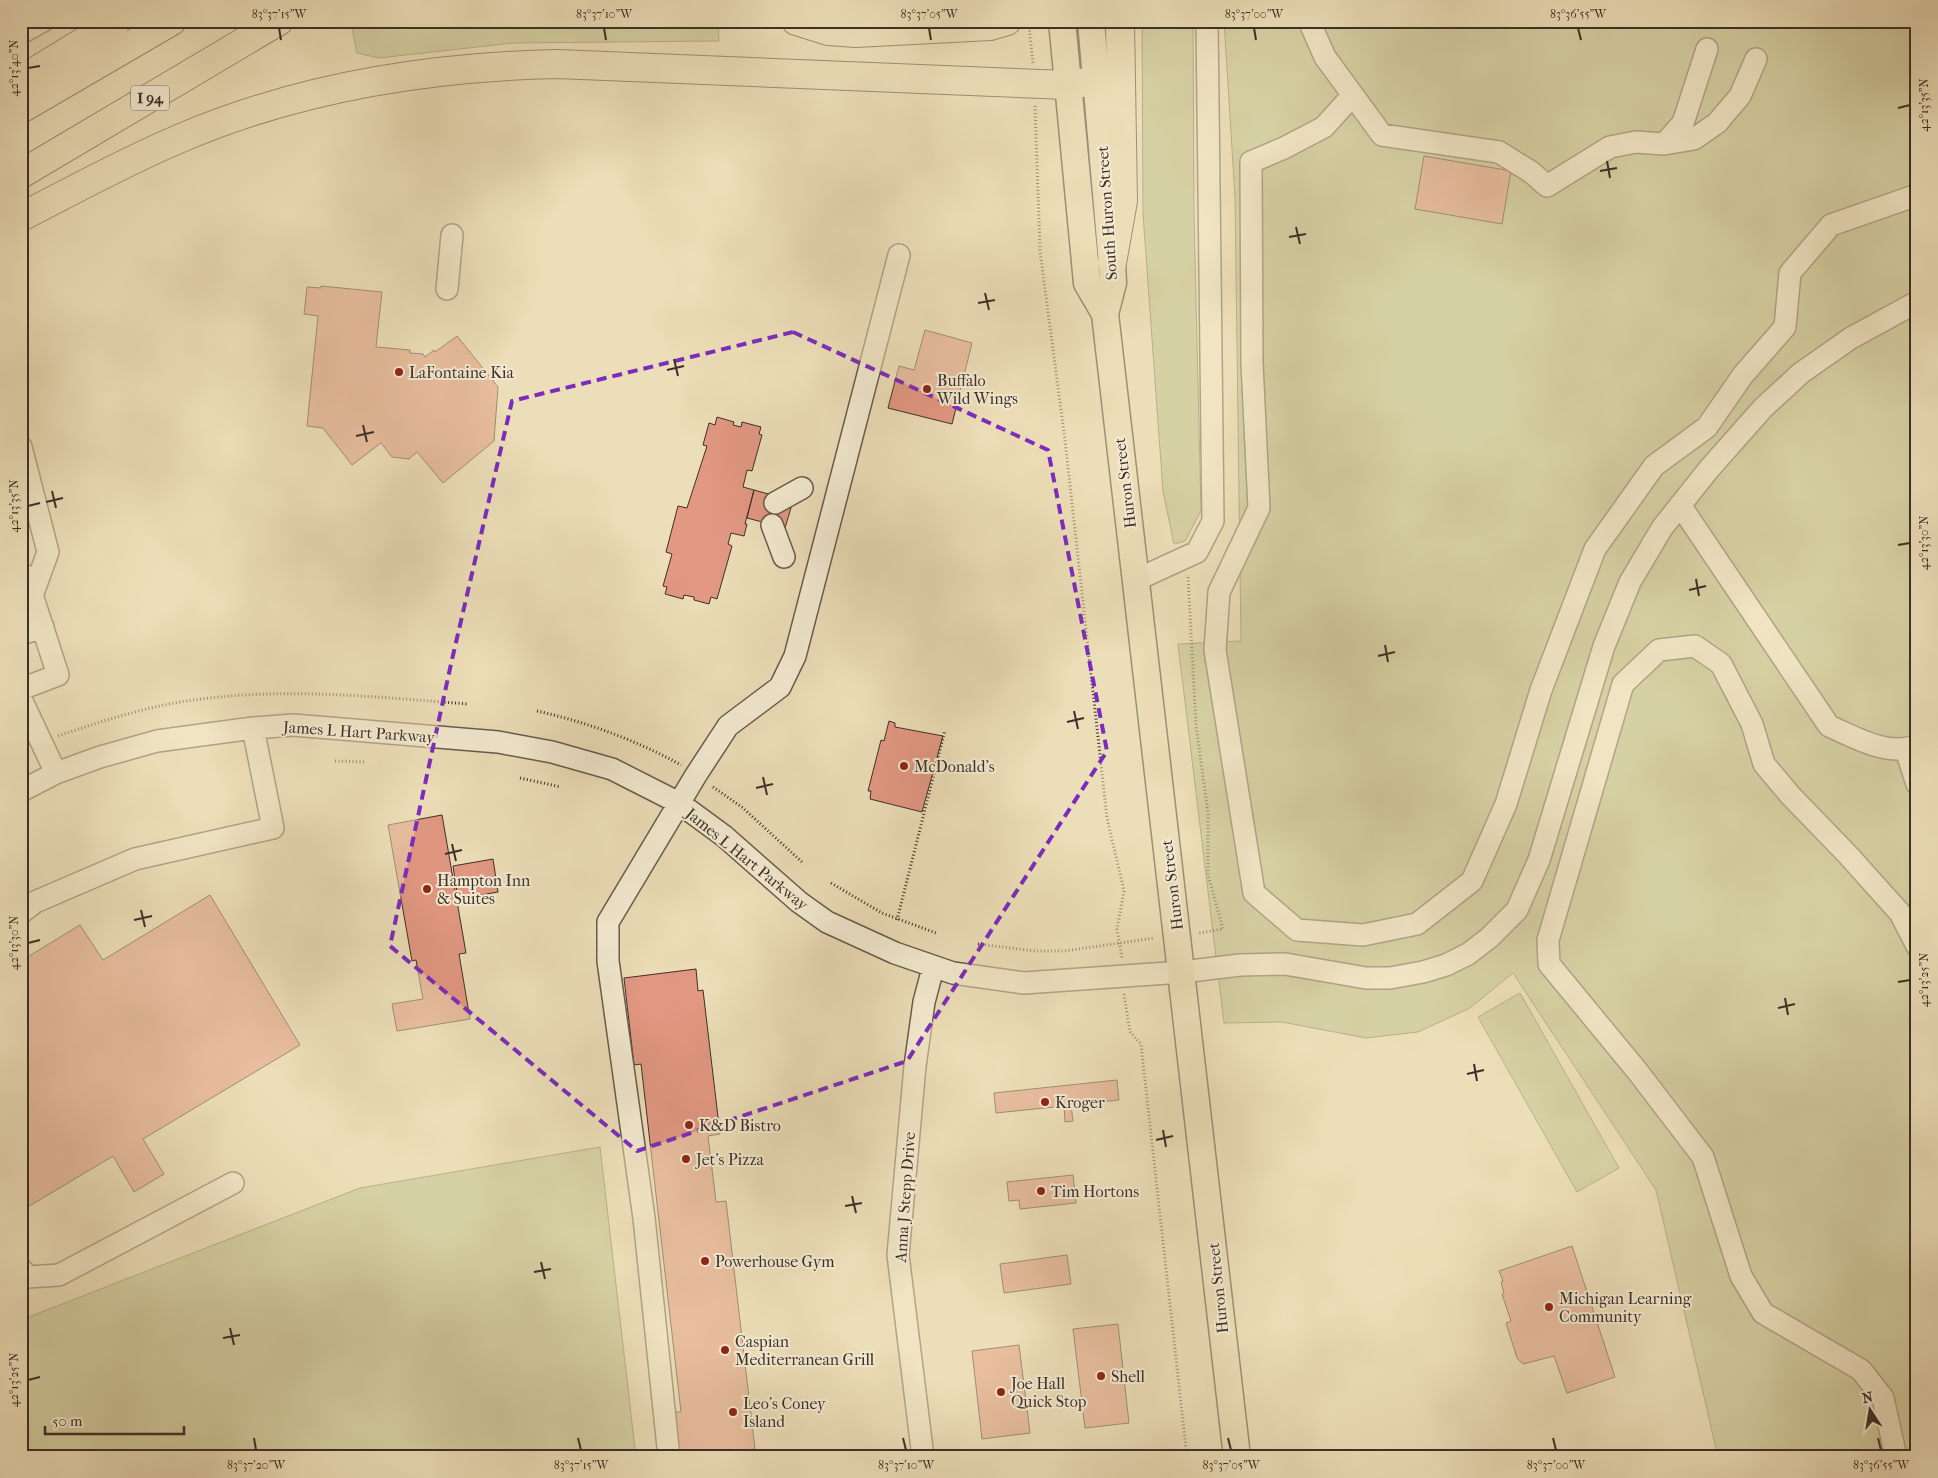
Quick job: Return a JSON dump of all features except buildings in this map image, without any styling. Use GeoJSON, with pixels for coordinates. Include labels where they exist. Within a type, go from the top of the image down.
{"type":"FeatureCollection","features":[{"type":"Feature","properties":{"kind":"highway"},"geometry":{"type":"LineString","coordinates":[[21,80],[117,21]]}},
{"type":"Feature","properties":{"kind":"highway"},"geometry":{"type":"LineString","coordinates":[[21,108],[172,21]]}},
{"type":"Feature","properties":{"kind":"highway","name":"I 94"},"geometry":{"type":"LineString","coordinates":[[21,174],[279,21]]}},
{"type":"Feature","properties":{"kind":"highway"},"geometry":{"type":"LineString","coordinates":[[796,21],[828,31],[856,33],[972,28],[1007,21]]}},
{"type":"Feature","properties":{"kind":"highway"},"geometry":{"type":"LineString","coordinates":[[1112,263],[1122,201],[1120,21]]}},
{"type":"Feature","properties":{"kind":"highway"},"geometry":{"type":"LineString","coordinates":[[21,217],[130,161],[182,137],[243,115],[300,98],[366,82],[430,72],[494,65],[557,64],[1066,84],[1096,81]]}},
{"type":"Feature","properties":{"kind":"main road","name":"South Huron Street"},"geometry":{"type":"LineString","coordinates":[[1062,21],[1066,84],[1087,283],[1105,314]]}},
{"type":"Feature","properties":{"kind":"main road","name":"South Huron Street"},"geometry":{"type":"LineString","coordinates":[[1091,21],[1113,283],[1105,314]]}},
{"type":"Feature","properties":{"kind":"main road","name":"Huron Street"},"geometry":{"type":"LineString","coordinates":[[1105,314],[1237,1457]]}},
{"type":"Feature","properties":{"kind":"street"},"geometry":{"type":"LineString","coordinates":[[21,33],[43,21]]}},
{"type":"Feature","properties":{"kind":"street"},"geometry":{"type":"LineString","coordinates":[[1309,21],[1325,57],[1382,135],[1499,152],[1531,172],[1547,186],[1571,173],[1610,147],[1636,142],[1664,144],[1694,139],[1717,123],[1740,96],[1756,59]]}},
{"type":"Feature","properties":{"kind":"street"},"geometry":{"type":"LineString","coordinates":[[1136,580],[1197,552],[1213,522],[1210,23]]}},
{"type":"Feature","properties":{"kind":"street"},"geometry":{"type":"LineString","coordinates":[[1664,144],[1683,124],[1707,49]]}},
{"type":"Feature","properties":{"kind":"street"},"geometry":{"type":"LineString","coordinates":[[1352,96],[1324,127],[1284,148],[1251,162],[1252,363],[1259,508],[1220,592],[1215,650],[1254,893],[1297,930],[1363,935],[1417,924],[1472,881],[1506,804],[1541,690],[1595,549],[1654,466],[1707,427],[1743,375],[1785,328],[1790,273],[1832,225],[1917,195]]}},
{"type":"Feature","properties":{"kind":"street"},"geometry":{"type":"LineString","coordinates":[[447,289],[452,235]]}},
{"type":"Feature","properties":{"kind":"street"},"geometry":{"type":"LineString","coordinates":[[669,1457],[644,1218],[608,961],[608,922],[728,726],[780,687],[795,656],[899,255]]}},
{"type":"Feature","properties":{"kind":"street","name":"James L Hart Parkway"},"geometry":{"type":"LineString","coordinates":[[21,790],[56,773],[100,757],[156,741],[253,728],[293,725],[507,744],[552,752],[612,770],[680,803],[724,836],[798,902],[827,922],[933,968],[953,973],[1024,983],[1182,972],[1240,965],[1285,964],[1366,978],[1390,978],[1446,965],[1468,954],[1489,938],[1517,910],[1539,860],[1604,646],[1630,582],[1662,528],[1763,408],[1801,373],[1851,338],[1917,302]]}},
{"type":"Feature","properties":{"kind":"street"},"geometry":{"type":"LineString","coordinates":[[21,447],[48,552],[27,587],[58,675],[21,689]]}},
{"type":"Feature","properties":{"kind":"street"},"geometry":{"type":"LineString","coordinates":[[776,503],[802,488]]}},
{"type":"Feature","properties":{"kind":"street"},"geometry":{"type":"LineString","coordinates":[[1680,505],[1829,726],[1867,743],[1911,747],[1917,784]]}},
{"type":"Feature","properties":{"kind":"street"},"geometry":{"type":"LineString","coordinates":[[772,525],[784,557]]}},
{"type":"Feature","properties":{"kind":"street"},"geometry":{"type":"LineString","coordinates":[[21,634],[42,627]]}},
{"type":"Feature","properties":{"kind":"street"},"geometry":{"type":"LineString","coordinates":[[1896,1457],[1883,1398],[1861,1370],[1763,1313],[1741,1276],[1703,1157],[1638,1072],[1549,964],[1548,940],[1623,684],[1659,650],[1695,646],[1720,664],[1752,724],[1764,764],[1790,795],[1900,913],[1917,946]]}},
{"type":"Feature","properties":{"kind":"street"},"geometry":{"type":"LineString","coordinates":[[21,699],[56,773]]}},
{"type":"Feature","properties":{"kind":"street"},"geometry":{"type":"LineString","coordinates":[[21,913],[35,902],[135,859],[273,828],[253,728]]}},
{"type":"Feature","properties":{"kind":"street","name":"Anna J Stepp Drive"},"geometry":{"type":"LineString","coordinates":[[923,1457],[898,1255],[915,1066],[924,1002],[933,968]]}},
{"type":"Feature","properties":{"kind":"street"},"geometry":{"type":"LineString","coordinates":[[21,1269],[28,1277],[60,1275],[233,1183]]}},
{"type":"Feature","properties":{"kind":"path"},"geometry":{"type":"LineString","coordinates":[[1032,37],[1033,64]]}},
{"type":"Feature","properties":{"kind":"path"},"geometry":{"type":"LineString","coordinates":[[1035,105],[1040,251],[1065,440],[1107,818],[1124,891],[1117,929],[1122,951]]}},
{"type":"Feature","properties":{"kind":"path"},"geometry":{"type":"LineString","coordinates":[[1187,556],[1188,613],[1196,725],[1208,813],[1208,875],[1222,929],[1217,930]]}},
{"type":"Feature","properties":{"kind":"path"},"geometry":{"type":"LineString","coordinates":[[50,738],[147,709],[204,699],[275,693],[316,693],[468,704]]}},
{"type":"Feature","properties":{"kind":"path"},"geometry":{"type":"LineString","coordinates":[[537,712],[600,728],[664,755],[681,765]]}},
{"type":"Feature","properties":{"kind":"path"},"geometry":{"type":"LineString","coordinates":[[898,920],[945,730]]}},
{"type":"Feature","properties":{"kind":"path"},"geometry":{"type":"LineString","coordinates":[[335,761],[366,762]]}},
{"type":"Feature","properties":{"kind":"path"},"geometry":{"type":"LineString","coordinates":[[520,778],[561,787]]}},
{"type":"Feature","properties":{"kind":"path"},"geometry":{"type":"LineString","coordinates":[[713,787],[743,808],[802,862]]}},
{"type":"Feature","properties":{"kind":"path"},"geometry":{"type":"LineString","coordinates":[[832,883],[882,913],[936,934]]}},
{"type":"Feature","properties":{"kind":"path"},"geometry":{"type":"LineString","coordinates":[[978,944],[1045,951],[1065,951],[1120,945],[1134,941]]}},
{"type":"Feature","properties":{"kind":"path"},"geometry":{"type":"LineString","coordinates":[[1126,1003],[1130,1032],[1141,1044],[1187,1457]]}},
{"type":"Feature","properties":{"kind":"highlighted area"},"geometry":{"type":"Polygon","coordinates":[[[793,332],[1048,450],[1107,751],[907,1061],[637,1151],[390,946],[451,664],[512,401],[793,332]]]}},
{"type":"Feature","properties":{"kind":"green space"},"geometry":{"type":"Polygon","coordinates":[[[360,21],[718,21],[719,41],[513,43],[379,58],[357,53],[352,28],[360,21]]]}},
{"type":"Feature","properties":{"kind":"green space"},"geometry":{"type":"Polygon","coordinates":[[[1142,21],[1193,21],[1194,216],[1201,511],[1185,541],[1174,544],[1163,491],[1143,214],[1142,21]]]}},
{"type":"Feature","properties":{"kind":"green space"},"geometry":{"type":"Polygon","coordinates":[[[1224,21],[1917,21],[1917,1457],[1718,1457],[1656,1190],[1513,973],[1470,1008],[1418,1032],[1366,1038],[1282,1022],[1224,1023],[1178,644],[1241,641],[1235,197],[1224,21]]]}},
{"type":"Feature","properties":{"kind":"green space"},"geometry":{"type":"Polygon","coordinates":[[[1520,993],[1619,1168],[1577,1192],[1478,1017],[1520,993]]]}},
{"type":"Feature","properties":{"kind":"green space"},"geometry":{"type":"Polygon","coordinates":[[[600,1147],[636,1457],[21,1457],[21,1320],[360,1188],[600,1147]]]}},
{"type":"Feature","properties":{"kind":"place","name":"LaFontaine Kia"},"geometry":{"type":"Point","coordinates":[399,372]}},
{"type":"Feature","properties":{"kind":"place","name":"Buffalo Wild Wings"},"geometry":{"type":"Point","coordinates":[927,389]}},
{"type":"Feature","properties":{"kind":"place","name":"McDonald's"},"geometry":{"type":"Point","coordinates":[904,766]}},
{"type":"Feature","properties":{"kind":"place","name":"Hampton Inn & Suites"},"geometry":{"type":"Point","coordinates":[427,889]}},
{"type":"Feature","properties":{"kind":"place","name":"Kroger"},"geometry":{"type":"Point","coordinates":[1045,1102]}},
{"type":"Feature","properties":{"kind":"place","name":"K&D Bistro"},"geometry":{"type":"Point","coordinates":[689,1125]}},
{"type":"Feature","properties":{"kind":"place","name":"Jet's Pizza"},"geometry":{"type":"Point","coordinates":[686,1159]}},
{"type":"Feature","properties":{"kind":"place","name":"Tim Hortons"},"geometry":{"type":"Point","coordinates":[1041,1191]}},
{"type":"Feature","properties":{"kind":"place","name":"Powerhouse Gym"},"geometry":{"type":"Point","coordinates":[705,1261]}},
{"type":"Feature","properties":{"kind":"place","name":"Michigan Learning Community"},"geometry":{"type":"Point","coordinates":[1549,1307]}},
{"type":"Feature","properties":{"kind":"place","name":"Caspian Mediterranean Grill"},"geometry":{"type":"Point","coordinates":[725,1350]}},
{"type":"Feature","properties":{"kind":"place","name":"Shell"},"geometry":{"type":"Point","coordinates":[1101,1376]}},
{"type":"Feature","properties":{"kind":"place","name":"Joe Hall Quick Stop"},"geometry":{"type":"Point","coordinates":[1001,1392]}},
{"type":"Feature","properties":{"kind":"place","name":"Leo's Coney Island"},"geometry":{"type":"Point","coordinates":[733,1412]}}]}
